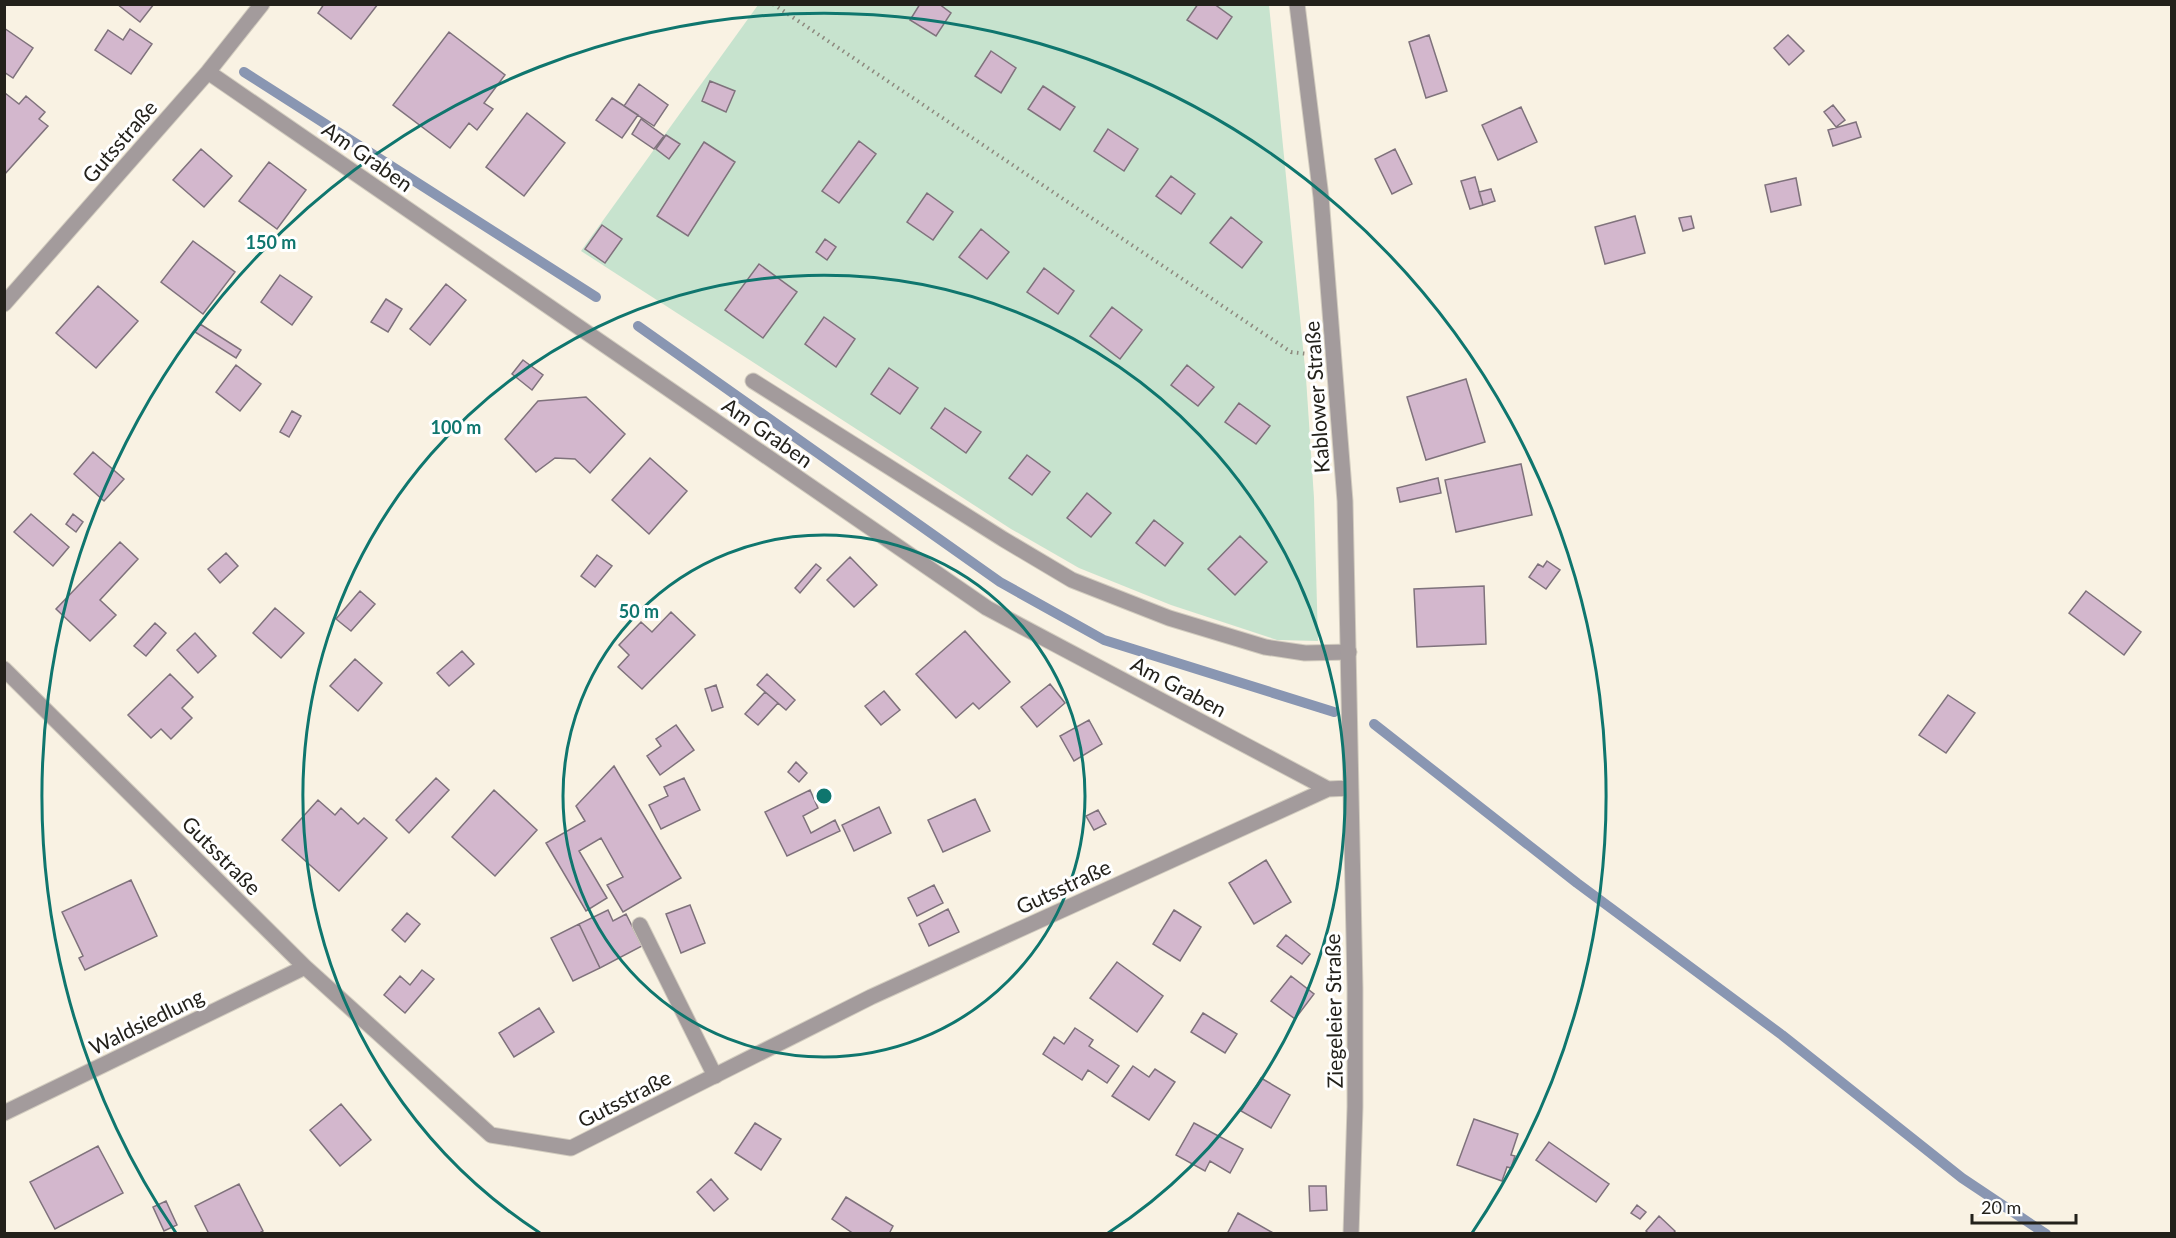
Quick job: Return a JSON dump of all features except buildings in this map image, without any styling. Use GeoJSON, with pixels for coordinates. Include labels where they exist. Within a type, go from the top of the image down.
{"type":"FeatureCollection","features":[{"type":"Feature","properties":{"kind":"street","name":"Gutsstraße"},"geometry":{"type":"LineString","coordinates":[[4,304],[207,72],[262,4]]}},
{"type":"Feature","properties":{"kind":"street","name":"Kablower Straße"},"geometry":{"type":"LineString","coordinates":[[1297,4],[1321,197],[1345,501],[1350,788]]}},
{"type":"Feature","properties":{"kind":"street","name":"Am Graben"},"geometry":{"type":"LineString","coordinates":[[207,72],[987,608],[1328,789]]}},
{"type":"Feature","properties":{"kind":"street"},"geometry":{"type":"LineString","coordinates":[[753,381],[1072,580],[1169,618],[1264,647],[1305,653],[1349,652]]}},
{"type":"Feature","properties":{"kind":"street","name":"Gutsstraße"},"geometry":{"type":"LineString","coordinates":[[4,669],[305,967],[492,1135],[572,1148],[872,997],[1328,789],[1350,788]]}},
{"type":"Feature","properties":{"kind":"street","name":"Ziegeleier Straße"},"geometry":{"type":"LineString","coordinates":[[1350,788],[1355,1107],[1351,1233]]}},
{"type":"Feature","properties":{"kind":"street"},"geometry":{"type":"LineString","coordinates":[[640,925],[715,1076]]}},
{"type":"Feature","properties":{"kind":"street","name":"Waldsiedlung"},"geometry":{"type":"LineString","coordinates":[[4,1113],[305,967]]}},
{"type":"Feature","properties":{"kind":"path"},"geometry":{"type":"LineString","coordinates":[[773,4],[1290,352],[1335,357]]}},
{"type":"Feature","properties":{"kind":"green space"},"geometry":{"type":"Polygon","coordinates":[[[758,5],[1269,5],[1306,378],[1314,498],[1318,641],[1277,640],[1171,605],[1079,568],[1011,529],[581,251],[758,5]]]}},
{"type":"Feature","properties":{"kind":"waterway"},"geometry":{"type":"LineString","coordinates":[[244,72],[596,297]]}},
{"type":"Feature","properties":{"kind":"waterway"},"geometry":{"type":"LineString","coordinates":[[638,326],[1000,582],[1104,640],[1334,712]]}},
{"type":"Feature","properties":{"kind":"waterway"},"geometry":{"type":"LineString","coordinates":[[1374,724],[1577,883],[1782,1035],[1962,1178],[2046,1234]]}}]}
